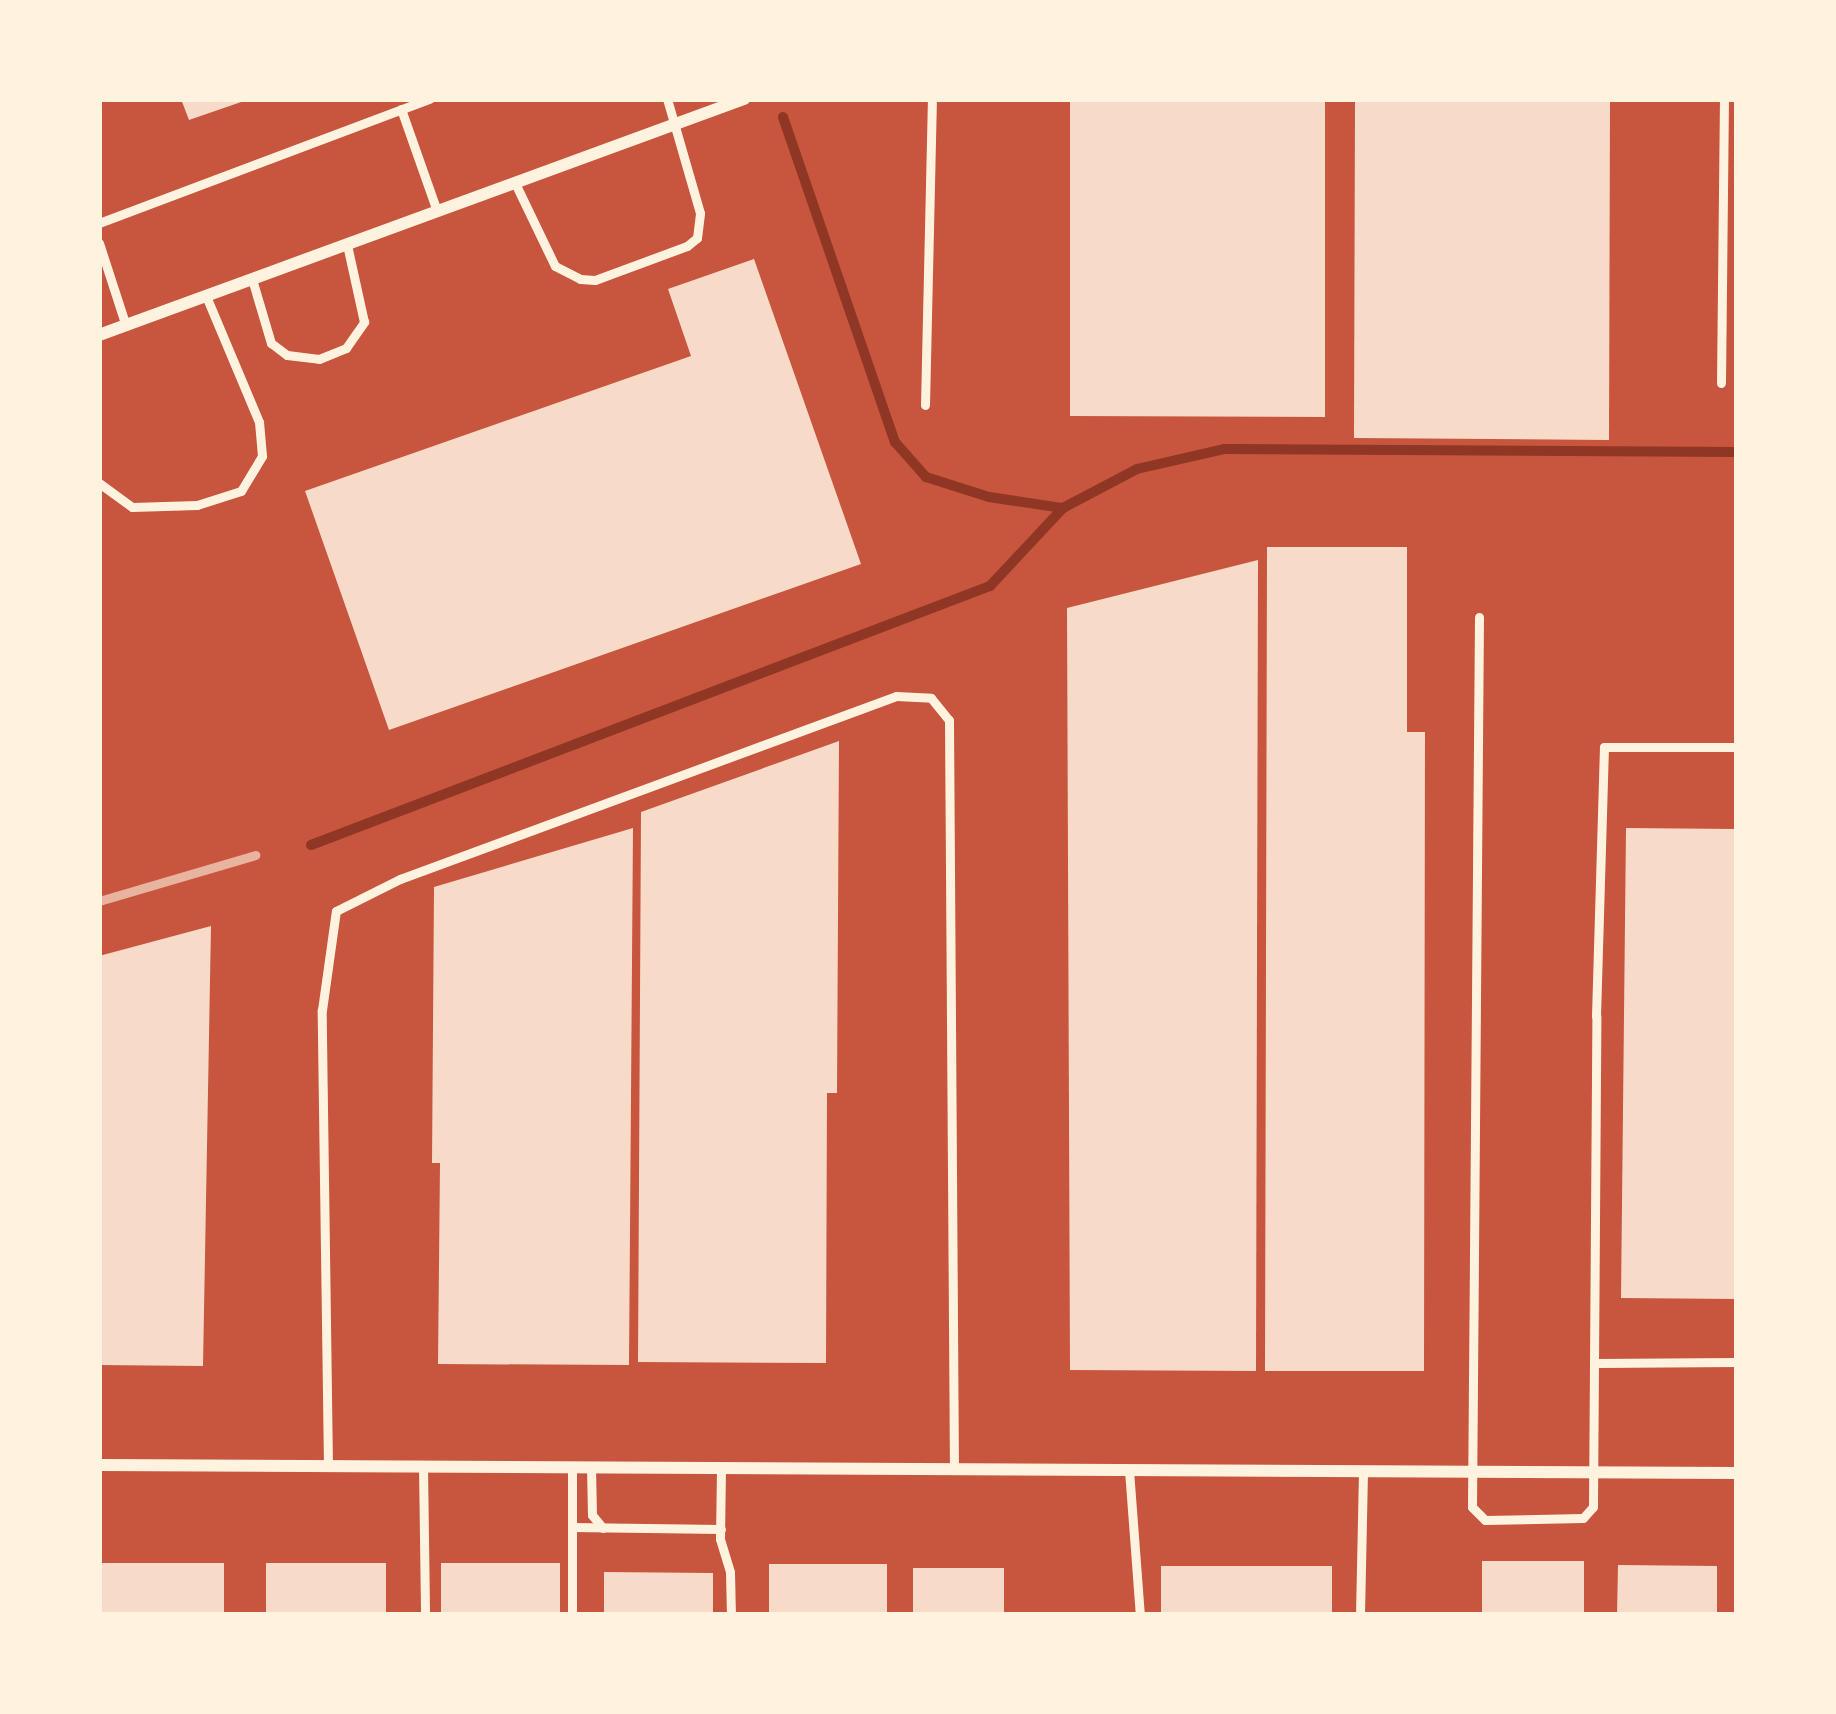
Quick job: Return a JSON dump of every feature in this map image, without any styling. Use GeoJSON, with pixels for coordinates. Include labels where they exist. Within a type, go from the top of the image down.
{"type":"FeatureCollection","features":[{"type":"Feature","properties":{"kind":"street"},"geometry":{"type":"LineString","coordinates":[[99,335],[744,99]]}},
{"type":"Feature","properties":{"kind":"street"},"geometry":{"type":"LineString","coordinates":[[99,1465],[1737,1473]]}},
{"type":"Feature","properties":{"kind":"lane"},"geometry":{"type":"LineString","coordinates":[[99,223],[429,99]]}},
{"type":"Feature","properties":{"kind":"lane"},"geometry":{"type":"LineString","coordinates":[[515,183],[555,266],[595,280],[697,238],[700,213],[667,99]]}},
{"type":"Feature","properties":{"kind":"lane"},"geometry":{"type":"LineString","coordinates":[[925,405],[932,99]]}},
{"type":"Feature","properties":{"kind":"lane"},"geometry":{"type":"LineString","coordinates":[[1720,383],[1724,99]]}},
{"type":"Feature","properties":{"kind":"lane"},"geometry":{"type":"LineString","coordinates":[[401,109],[437,211]]}},
{"type":"Feature","properties":{"kind":"lane"},"geometry":{"type":"LineString","coordinates":[[99,243],[126,326]]}},
{"type":"Feature","properties":{"kind":"lane"},"geometry":{"type":"LineString","coordinates":[[252,279],[271,343],[287,356],[319,359],[346,347],[364,322],[347,244]]}},
{"type":"Feature","properties":{"kind":"lane"},"geometry":{"type":"LineString","coordinates":[[99,483],[132,507],[197,505],[241,491],[262,456],[259,422],[206,296]]}},
{"type":"Feature","properties":{"kind":"lane"},"geometry":{"type":"LineString","coordinates":[[1479,617],[1472,1507],[1485,1520],[1583,1518],[1593,1507],[1596,1016],[1604,747],[1737,747]]}},
{"type":"Feature","properties":{"kind":"lane"},"geometry":{"type":"LineString","coordinates":[[328,1466],[322,1010],[336,910],[400,879],[896,696],[932,698],[950,720],[954,1469]]}},
{"type":"Feature","properties":{"kind":"lane"},"geometry":{"type":"LineString","coordinates":[[1596,1363],[1737,1362]]}},
{"type":"Feature","properties":{"kind":"lane"},"geometry":{"type":"LineString","coordinates":[[423,1466],[425,1615]]}},
{"type":"Feature","properties":{"kind":"lane"},"geometry":{"type":"LineString","coordinates":[[572,1467],[572,1615]]}},
{"type":"Feature","properties":{"kind":"lane"},"geometry":{"type":"LineString","coordinates":[[591,1467],[592,1515],[603,1528]]}},
{"type":"Feature","properties":{"kind":"lane"},"geometry":{"type":"LineString","coordinates":[[721,1468],[721,1528],[730,1572],[731,1615]]}},
{"type":"Feature","properties":{"kind":"lane"},"geometry":{"type":"LineString","coordinates":[[1129,1470],[1140,1615]]}},
{"type":"Feature","properties":{"kind":"lane"},"geometry":{"type":"LineString","coordinates":[[1360,1615],[1363,1471]]}},
{"type":"Feature","properties":{"kind":"lane"},"geometry":{"type":"LineString","coordinates":[[572,1527],[721,1528]]}},
{"type":"Feature","properties":{"kind":"building"},"geometry":{"type":"Polygon","coordinates":[[[181,99],[247,99],[247,100],[189,120],[181,99]]]}},
{"type":"Feature","properties":{"kind":"building"},"geometry":{"type":"Polygon","coordinates":[[[1070,99],[1325,99],[1325,417],[1070,416],[1070,99]]]}},
{"type":"Feature","properties":{"kind":"building"},"geometry":{"type":"Polygon","coordinates":[[[1355,99],[1610,99],[1609,440],[1354,438],[1355,99]]]}},
{"type":"Feature","properties":{"kind":"building"},"geometry":{"type":"Polygon","coordinates":[[[754,259],[861,564],[389,730],[305,491],[691,356],[668,289],[754,259]]]}},
{"type":"Feature","properties":{"kind":"building"},"geometry":{"type":"Polygon","coordinates":[[[1267,547],[1407,547],[1407,732],[1425,732],[1424,1371],[1265,1371],[1267,547]]]}},
{"type":"Feature","properties":{"kind":"building"},"geometry":{"type":"Polygon","coordinates":[[[1258,560],[1256,1371],[1070,1370],[1067,608],[1258,560]]]}},
{"type":"Feature","properties":{"kind":"building"},"geometry":{"type":"Polygon","coordinates":[[[839,741],[837,1093],[827,1093],[826,1363],[638,1362],[641,812],[839,741]]]}},
{"type":"Feature","properties":{"kind":"building"},"geometry":{"type":"Polygon","coordinates":[[[633,828],[629,1365],[438,1364],[440,1163],[432,1163],[434,887],[633,828]]]}},
{"type":"Feature","properties":{"kind":"building"},"geometry":{"type":"Polygon","coordinates":[[[1626,828],[1737,829],[1737,1299],[1621,1298],[1626,828]]]}},
{"type":"Feature","properties":{"kind":"building"},"geometry":{"type":"Polygon","coordinates":[[[211,926],[203,1366],[99,1365],[99,956],[211,926]]]}},
{"type":"Feature","properties":{"kind":"building"},"geometry":{"type":"Polygon","coordinates":[[[1482,1561],[1584,1561],[1584,1615],[1482,1615],[1482,1561]]]}},
{"type":"Feature","properties":{"kind":"building"},"geometry":{"type":"Polygon","coordinates":[[[99,1563],[224,1563],[224,1615],[99,1615],[99,1563]]]}},
{"type":"Feature","properties":{"kind":"building"},"geometry":{"type":"Polygon","coordinates":[[[266,1563],[386,1563],[386,1615],[266,1615],[266,1563]]]}},
{"type":"Feature","properties":{"kind":"building"},"geometry":{"type":"Polygon","coordinates":[[[441,1563],[560,1563],[560,1615],[441,1615],[441,1563]]]}},
{"type":"Feature","properties":{"kind":"building"},"geometry":{"type":"Polygon","coordinates":[[[769,1564],[887,1564],[887,1615],[769,1615],[769,1564]]]}},
{"type":"Feature","properties":{"kind":"building"},"geometry":{"type":"Polygon","coordinates":[[[1618,1565],[1717,1566],[1717,1615],[1617,1615],[1618,1565]]]}},
{"type":"Feature","properties":{"kind":"building"},"geometry":{"type":"Polygon","coordinates":[[[1161,1566],[1332,1566],[1332,1615],[1161,1615],[1161,1566]]]}},
{"type":"Feature","properties":{"kind":"building"},"geometry":{"type":"Polygon","coordinates":[[[913,1568],[1004,1568],[1004,1615],[913,1615],[913,1568]]]}},
{"type":"Feature","properties":{"kind":"building"},"geometry":{"type":"Polygon","coordinates":[[[604,1572],[713,1573],[713,1615],[604,1615],[604,1572]]]}},
{"type":"Feature","properties":{"kind":"waterway"},"geometry":{"type":"LineString","coordinates":[[783,117],[895,442],[926,477],[989,497],[1063,508],[1137,469],[1224,449],[1737,452]]}},
{"type":"Feature","properties":{"kind":"waterway"},"geometry":{"type":"LineString","coordinates":[[311,845],[990,586],[1063,508]]}},
{"type":"Feature","properties":{"kind":"railway"},"geometry":{"type":"LineString","coordinates":[[99,901],[255,855]]}}]}
